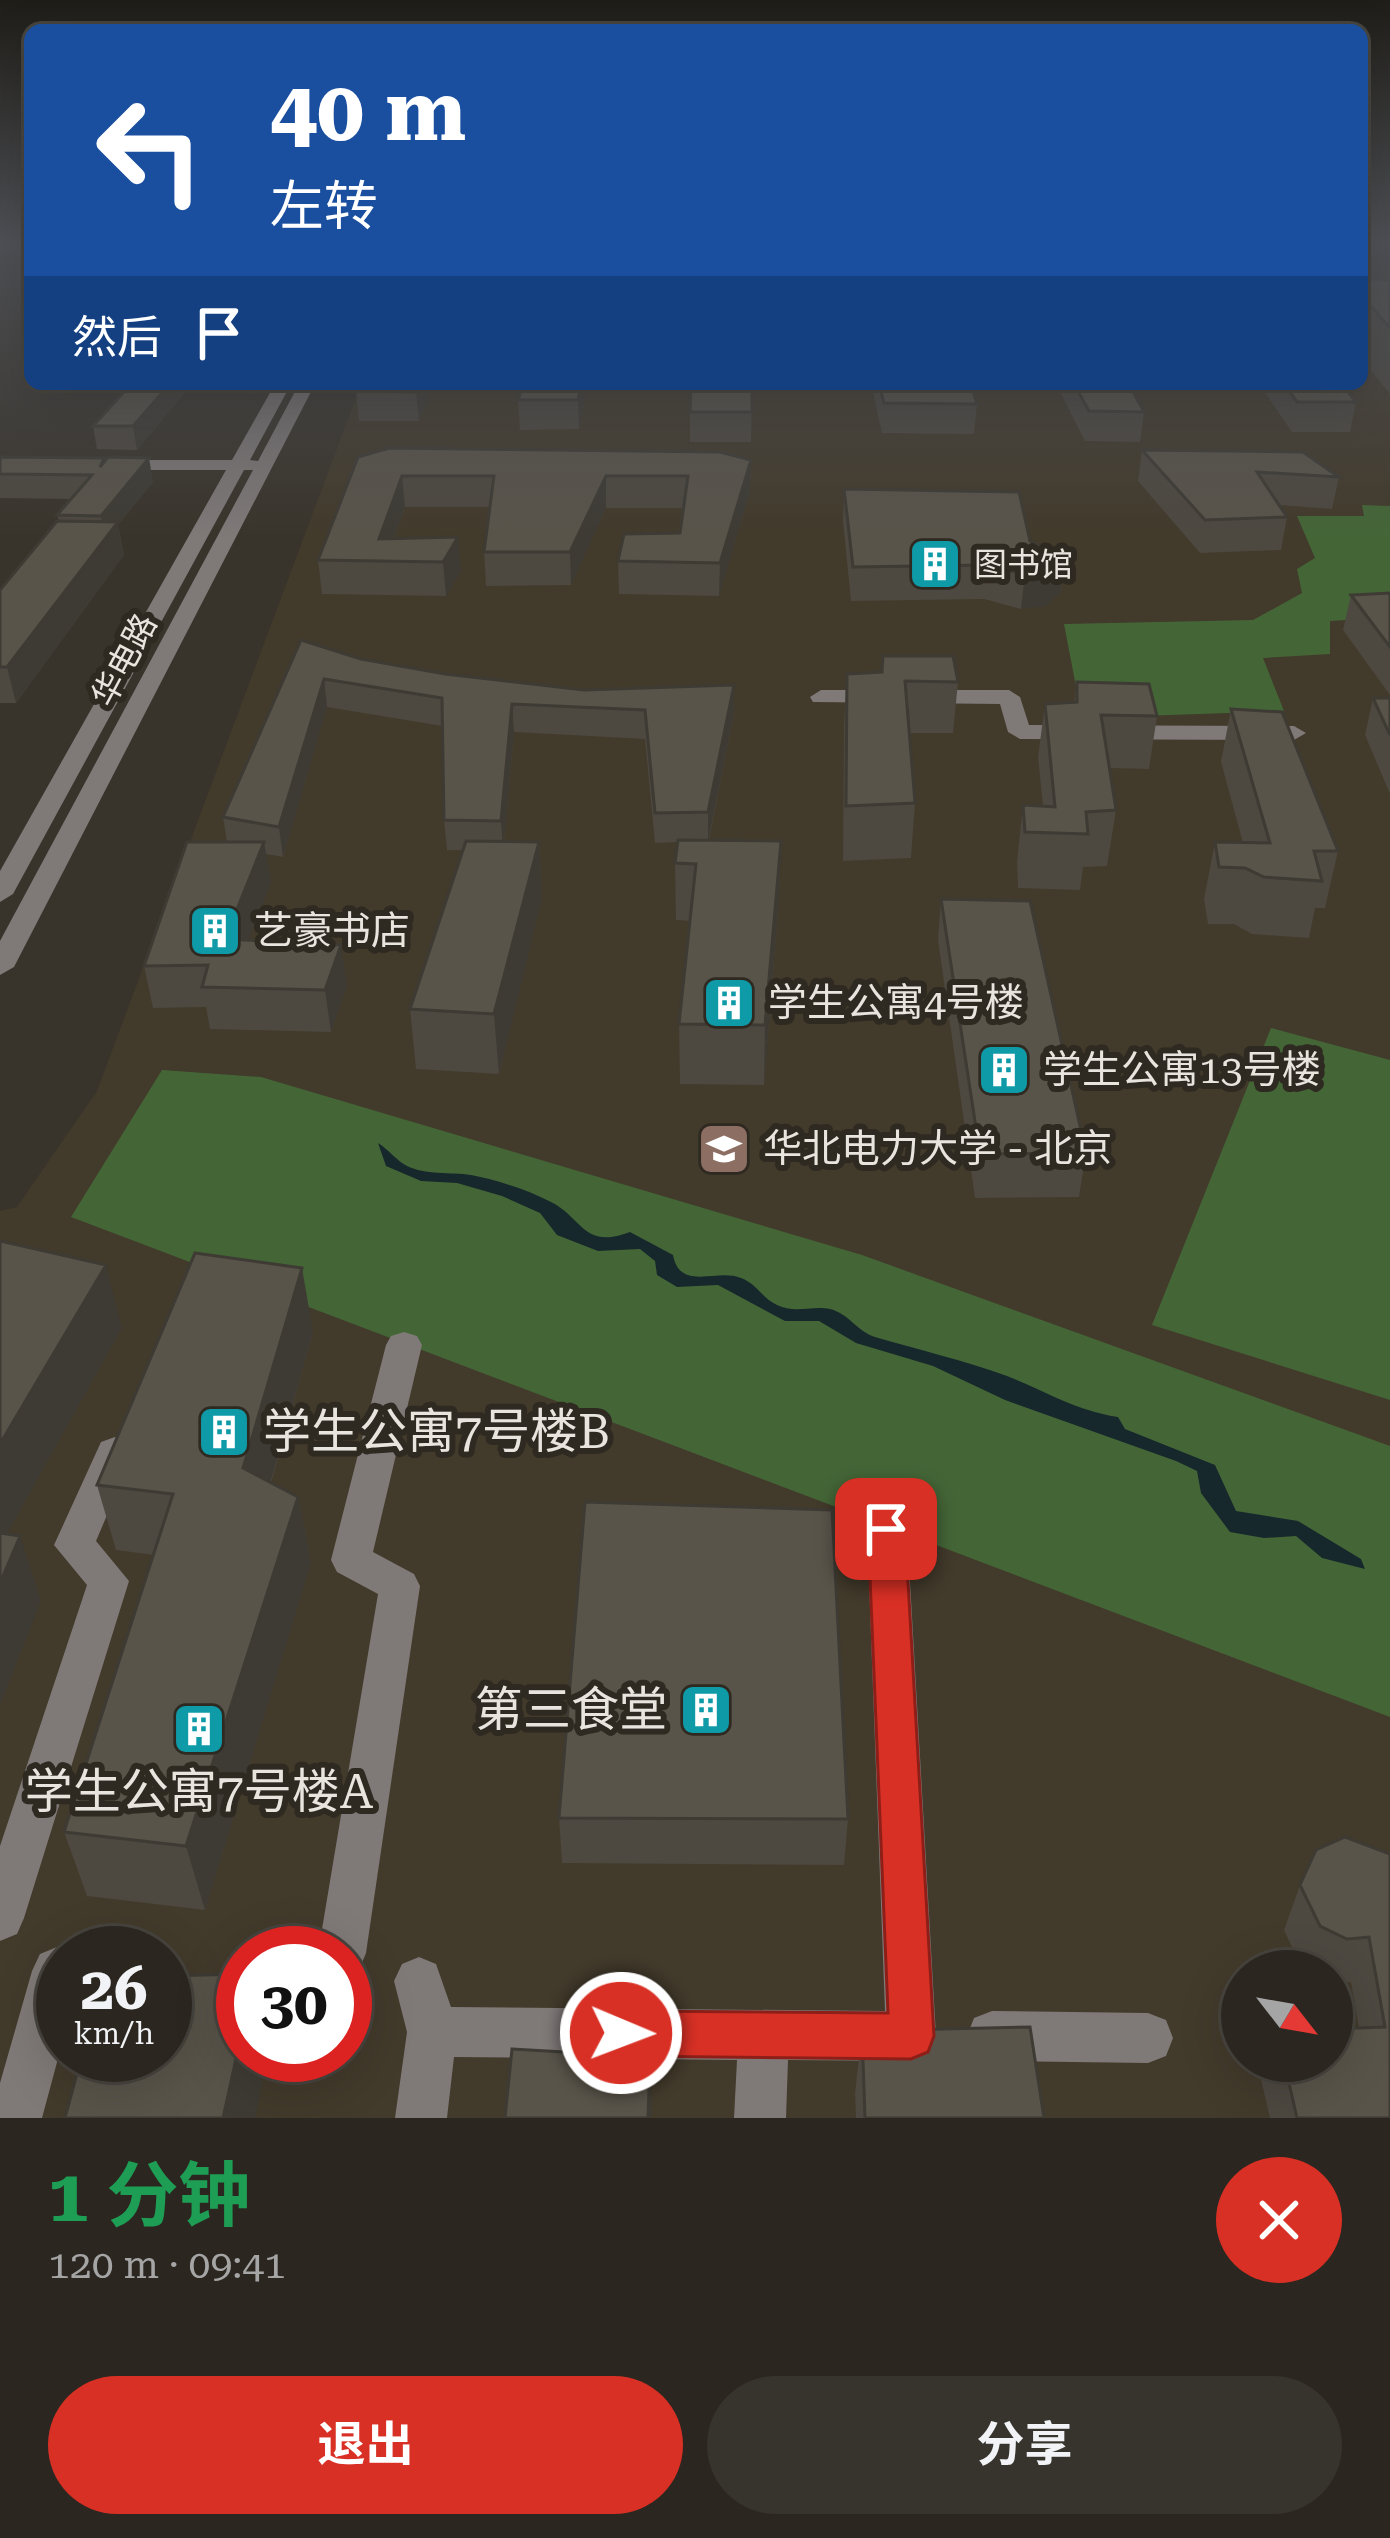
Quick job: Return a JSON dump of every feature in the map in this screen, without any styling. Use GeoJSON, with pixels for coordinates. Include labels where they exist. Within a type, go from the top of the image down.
{"type":"FeatureCollection","features":[{"type":"Feature","properties":{"kind":"street","name":"华电路"},"geometry":{"type":"LineString","coordinates":[[0,894],[280,390]]}},
{"type":"Feature","properties":{"kind":"street","name":"华电路"},"geometry":{"type":"LineString","coordinates":[[0,967],[305,390]]}},
{"type":"Feature","properties":{"kind":"street"},"geometry":{"type":"LineString","coordinates":[[91,464],[264,465]]}},
{"type":"Feature","properties":{"kind":"street"},"geometry":{"type":"LineString","coordinates":[[820,697],[1009,697],[1020,732],[1294,733]]}},
{"type":"Feature","properties":{"kind":"street"},"geometry":{"type":"LineString","coordinates":[[346,1926],[400,1586],[351,1560],[404,1345]]}},
{"type":"Feature","properties":{"kind":"street"},"geometry":{"type":"LineString","coordinates":[[0,1918],[109,1581],[74,1545],[131,1416]]}},
{"type":"Feature","properties":{"kind":"street"},"geometry":{"type":"LineString","coordinates":[[886,1529],[911,2036]]}},
{"type":"Feature","properties":{"kind":"street"},"geometry":{"type":"LineString","coordinates":[[419,1981],[432,2032],[421,2118]]}},
{"type":"Feature","properties":{"kind":"street"},"geometry":{"type":"LineString","coordinates":[[432,2032],[1148,2038]]}},
{"type":"Feature","properties":{"kind":"street"},"geometry":{"type":"LineString","coordinates":[[760,2118],[763,2035]]}},
{"type":"Feature","properties":{"kind":"street"},"geometry":{"type":"LineString","coordinates":[[16,2118],[36,2046]]}},
{"type":"Feature","properties":{"kind":"shaded area","name":"华北电力大学 - 北京"},"geometry":{"type":"Polygon","coordinates":[[[1368,340],[1390,340],[1390,2118],[0,2118],[0,1211],[17,1207],[97,1091],[359,390],[1368,390],[1368,340]]]}},
{"type":"Feature","properties":{"kind":"shaded area"},"geometry":{"type":"Polygon","coordinates":[[[378,1143],[414,1169],[471,1175],[532,1193],[561,1208],[593,1234],[630,1232],[673,1255],[683,1273],[691,1276],[741,1278],[784,1308],[830,1309],[875,1337],[990,1370],[1073,1405],[1118,1417],[1125,1429],[1215,1465],[1236,1511],[1298,1521],[1361,1559],[1365,1569],[1322,1558],[1296,1536],[1264,1538],[1230,1532],[1201,1493],[1197,1471],[1176,1461],[1005,1400],[933,1366],[856,1343],[819,1321],[785,1321],[718,1285],[677,1287],[657,1275],[655,1261],[640,1249],[598,1251],[557,1235],[540,1213],[502,1196],[457,1183],[421,1181],[386,1166],[378,1143]]]}},
{"type":"Feature","properties":{"kind":"green space"},"geometry":{"type":"Polygon","coordinates":[[[1362,505],[1390,506],[1390,617],[1330,621],[1330,654],[1263,658],[1284,711],[1082,718],[1064,624],[1253,620],[1302,593],[1297,569],[1315,558],[1297,516],[1364,516],[1362,505]]]}},
{"type":"Feature","properties":{"kind":"green space"},"geometry":{"type":"Polygon","coordinates":[[[1271,1028],[1390,1060],[1390,1400],[1152,1325],[1271,1028]]]}},
{"type":"Feature","properties":{"kind":"green space"},"geometry":{"type":"Polygon","coordinates":[[[162,1070],[261,1077],[862,1255],[1390,1446],[1390,1717],[71,1217],[162,1070]]]}},
{"type":"Feature","properties":{"kind":"building"},"geometry":{"type":"Polygon","coordinates":[[[126,390],[165,390],[133,426],[93,426],[126,390]]]}},
{"type":"Feature","properties":{"kind":"building"},"geometry":{"type":"Polygon","coordinates":[[[356,390],[417,390],[416,392],[356,390]]]}},
{"type":"Feature","properties":{"kind":"building"},"geometry":{"type":"Polygon","coordinates":[[[521,390],[580,390],[578,400],[518,400],[521,390]]]}},
{"type":"Feature","properties":{"kind":"building"},"geometry":{"type":"Polygon","coordinates":[[[691,390],[752,390],[752,412],[690,412],[691,390]]]}},
{"type":"Feature","properties":{"kind":"building"},"geometry":{"type":"Polygon","coordinates":[[[881,390],[973,390],[977,404],[884,403],[881,390]]]}},
{"type":"Feature","properties":{"kind":"building"},"geometry":{"type":"Polygon","coordinates":[[[1077,390],[1132,390],[1144,412],[1089,411],[1077,390]]]}},
{"type":"Feature","properties":{"kind":"building"},"geometry":{"type":"Polygon","coordinates":[[[1288,390],[1347,390],[1356,402],[1297,402],[1288,390]]]}},
{"type":"Feature","properties":{"kind":"building"},"geometry":{"type":"Polygon","coordinates":[[[389,448],[720,452],[751,460],[720,563],[618,561],[624,534],[680,533],[688,476],[606,476],[570,552],[484,552],[494,476],[402,476],[379,539],[458,537],[443,562],[318,560],[358,457],[389,448]]]}},
{"type":"Feature","properties":{"kind":"building"},"geometry":{"type":"Polygon","coordinates":[[[1142,450],[1303,452],[1339,477],[1257,472],[1287,517],[1205,520],[1142,450]]]}},
{"type":"Feature","properties":{"kind":"building"},"geometry":{"type":"Polygon","coordinates":[[[0,457],[104,458],[100,467],[108,457],[149,458],[101,516],[57,515],[92,475],[0,474],[0,457]]]}},
{"type":"Feature","properties":{"kind":"building"},"geometry":{"type":"Polygon","coordinates":[[[844,489],[1019,492],[1030,541],[1065,558],[1050,572],[1025,574],[987,565],[853,567],[844,489]]]}},
{"type":"Feature","properties":{"kind":"building"},"geometry":{"type":"Polygon","coordinates":[[[57,521],[118,522],[7,667],[0,667],[0,590],[57,521]]]}},
{"type":"Feature","properties":{"kind":"building"},"geometry":{"type":"Polygon","coordinates":[[[1390,593],[1390,647],[1351,595],[1390,593]]]}},
{"type":"Feature","properties":{"kind":"building"},"geometry":{"type":"Polygon","coordinates":[[[301,640],[361,659],[445,674],[584,690],[734,685],[708,812],[655,813],[645,710],[512,704],[501,821],[444,820],[442,698],[324,679],[279,827],[223,817],[301,640]]]}},
{"type":"Feature","properties":{"kind":"building"},"geometry":{"type":"Polygon","coordinates":[[[883,656],[953,656],[958,682],[905,681],[915,803],[846,806],[847,674],[882,672],[883,656]]]}},
{"type":"Feature","properties":{"kind":"building"},"geometry":{"type":"Polygon","coordinates":[[[1077,682],[1149,684],[1157,716],[1101,715],[1116,810],[1086,812],[1088,834],[1025,832],[1023,805],[1055,807],[1045,704],[1077,702],[1077,682]]]}},
{"type":"Feature","properties":{"kind":"building"},"geometry":{"type":"Polygon","coordinates":[[[1373,698],[1390,698],[1390,735],[1373,698]]]}},
{"type":"Feature","properties":{"kind":"building"},"geometry":{"type":"Polygon","coordinates":[[[1231,709],[1282,712],[1338,851],[1314,851],[1322,881],[1264,877],[1245,868],[1219,867],[1215,842],[1270,843],[1231,709]]]}},
{"type":"Feature","properties":{"kind":"building","name":"学生公寓4号楼"},"geometry":{"type":"Polygon","coordinates":[[[678,840],[781,841],[765,1025],[679,1024],[696,864],[675,863],[678,840]]]}},
{"type":"Feature","properties":{"kind":"building"},"geometry":{"type":"Polygon","coordinates":[[[466,841],[539,842],[494,1014],[410,1009],[466,841]]]}},
{"type":"Feature","properties":{"kind":"building"},"geometry":{"type":"Polygon","coordinates":[[[187,842],[264,842],[225,939],[341,945],[325,990],[202,987],[208,965],[144,966],[187,842]]]}},
{"type":"Feature","properties":{"kind":"building","name":"学生公寓13号楼"},"geometry":{"type":"Polygon","coordinates":[[[941,899],[1030,901],[1086,1153],[980,1154],[941,899]]]}},
{"type":"Feature","properties":{"kind":"building"},"geometry":{"type":"Polygon","coordinates":[[[0,1241],[106,1265],[0,1444],[0,1241]]]}},
{"type":"Feature","properties":{"kind":"building"},"geometry":{"type":"Polygon","coordinates":[[[195,1253],[302,1268],[243,1468],[298,1497],[186,1846],[64,1832],[173,1494],[97,1485],[195,1253]]]}},
{"type":"Feature","properties":{"kind":"building","name":"第三食堂"},"geometry":{"type":"Polygon","coordinates":[[[585,1502],[832,1510],[848,1819],[559,1818],[585,1502]]]}},
{"type":"Feature","properties":{"kind":"building"},"geometry":{"type":"Polygon","coordinates":[[[0,1533],[20,1536],[0,1583],[0,1533]]]}},
{"type":"Feature","properties":{"kind":"building"},"geometry":{"type":"Polygon","coordinates":[[[1345,1837],[1390,1854],[1390,2118],[1297,2118],[1289,2082],[1353,2082],[1353,2028],[1385,2027],[1369,1937],[1347,1939],[1320,1926],[1300,1885],[1316,1850],[1345,1837]]]}},
{"type":"Feature","properties":{"kind":"building"},"geometry":{"type":"Polygon","coordinates":[[[192,1975],[216,1975],[216,2082],[231,2082],[223,2118],[65,2118],[75,2082],[192,2082],[192,1975]]]}},
{"type":"Feature","properties":{"kind":"building"},"geometry":{"type":"Polygon","coordinates":[[[1030,2027],[1044,2118],[865,2118],[862,2031],[1030,2027]]]}},
{"type":"Feature","properties":{"kind":"building"},"geometry":{"type":"Polygon","coordinates":[[[512,2049],[650,2057],[648,2118],[505,2118],[512,2049]]]}},
{"type":"Feature","properties":{"kind":"place","name":"图书馆"},"geometry":{"type":"Point","coordinates":[935,564]}},
{"type":"Feature","properties":{"kind":"place","name":"艺豪书店"},"geometry":{"type":"Point","coordinates":[215,931]}},
{"type":"Feature","properties":{"kind":"place","name":"学生公寓4号楼"},"geometry":{"type":"Point","coordinates":[729,1003]}},
{"type":"Feature","properties":{"kind":"place","name":"学生公寓13号楼"},"geometry":{"type":"Point","coordinates":[1004,1070]}},
{"type":"Feature","properties":{"kind":"place","name":"华北电力大学 - 北京"},"geometry":{"type":"Point","coordinates":[724,1149]}},
{"type":"Feature","properties":{"kind":"place","name":"学生公寓7号楼B"},"geometry":{"type":"Point","coordinates":[224,1432]}},
{"type":"Feature","properties":{"kind":"place","name":"第三食堂"},"geometry":{"type":"Point","coordinates":[706,1710]}},
{"type":"Feature","properties":{"kind":"place","name":"学生公寓7号楼A"},"geometry":{"type":"Point","coordinates":[199,1729]}},
{"type":"Feature","properties":{"kind":"route"},"geometry":{"type":"LineString","coordinates":[[621,2033],[911,2036],[886,1529]]}}]}
